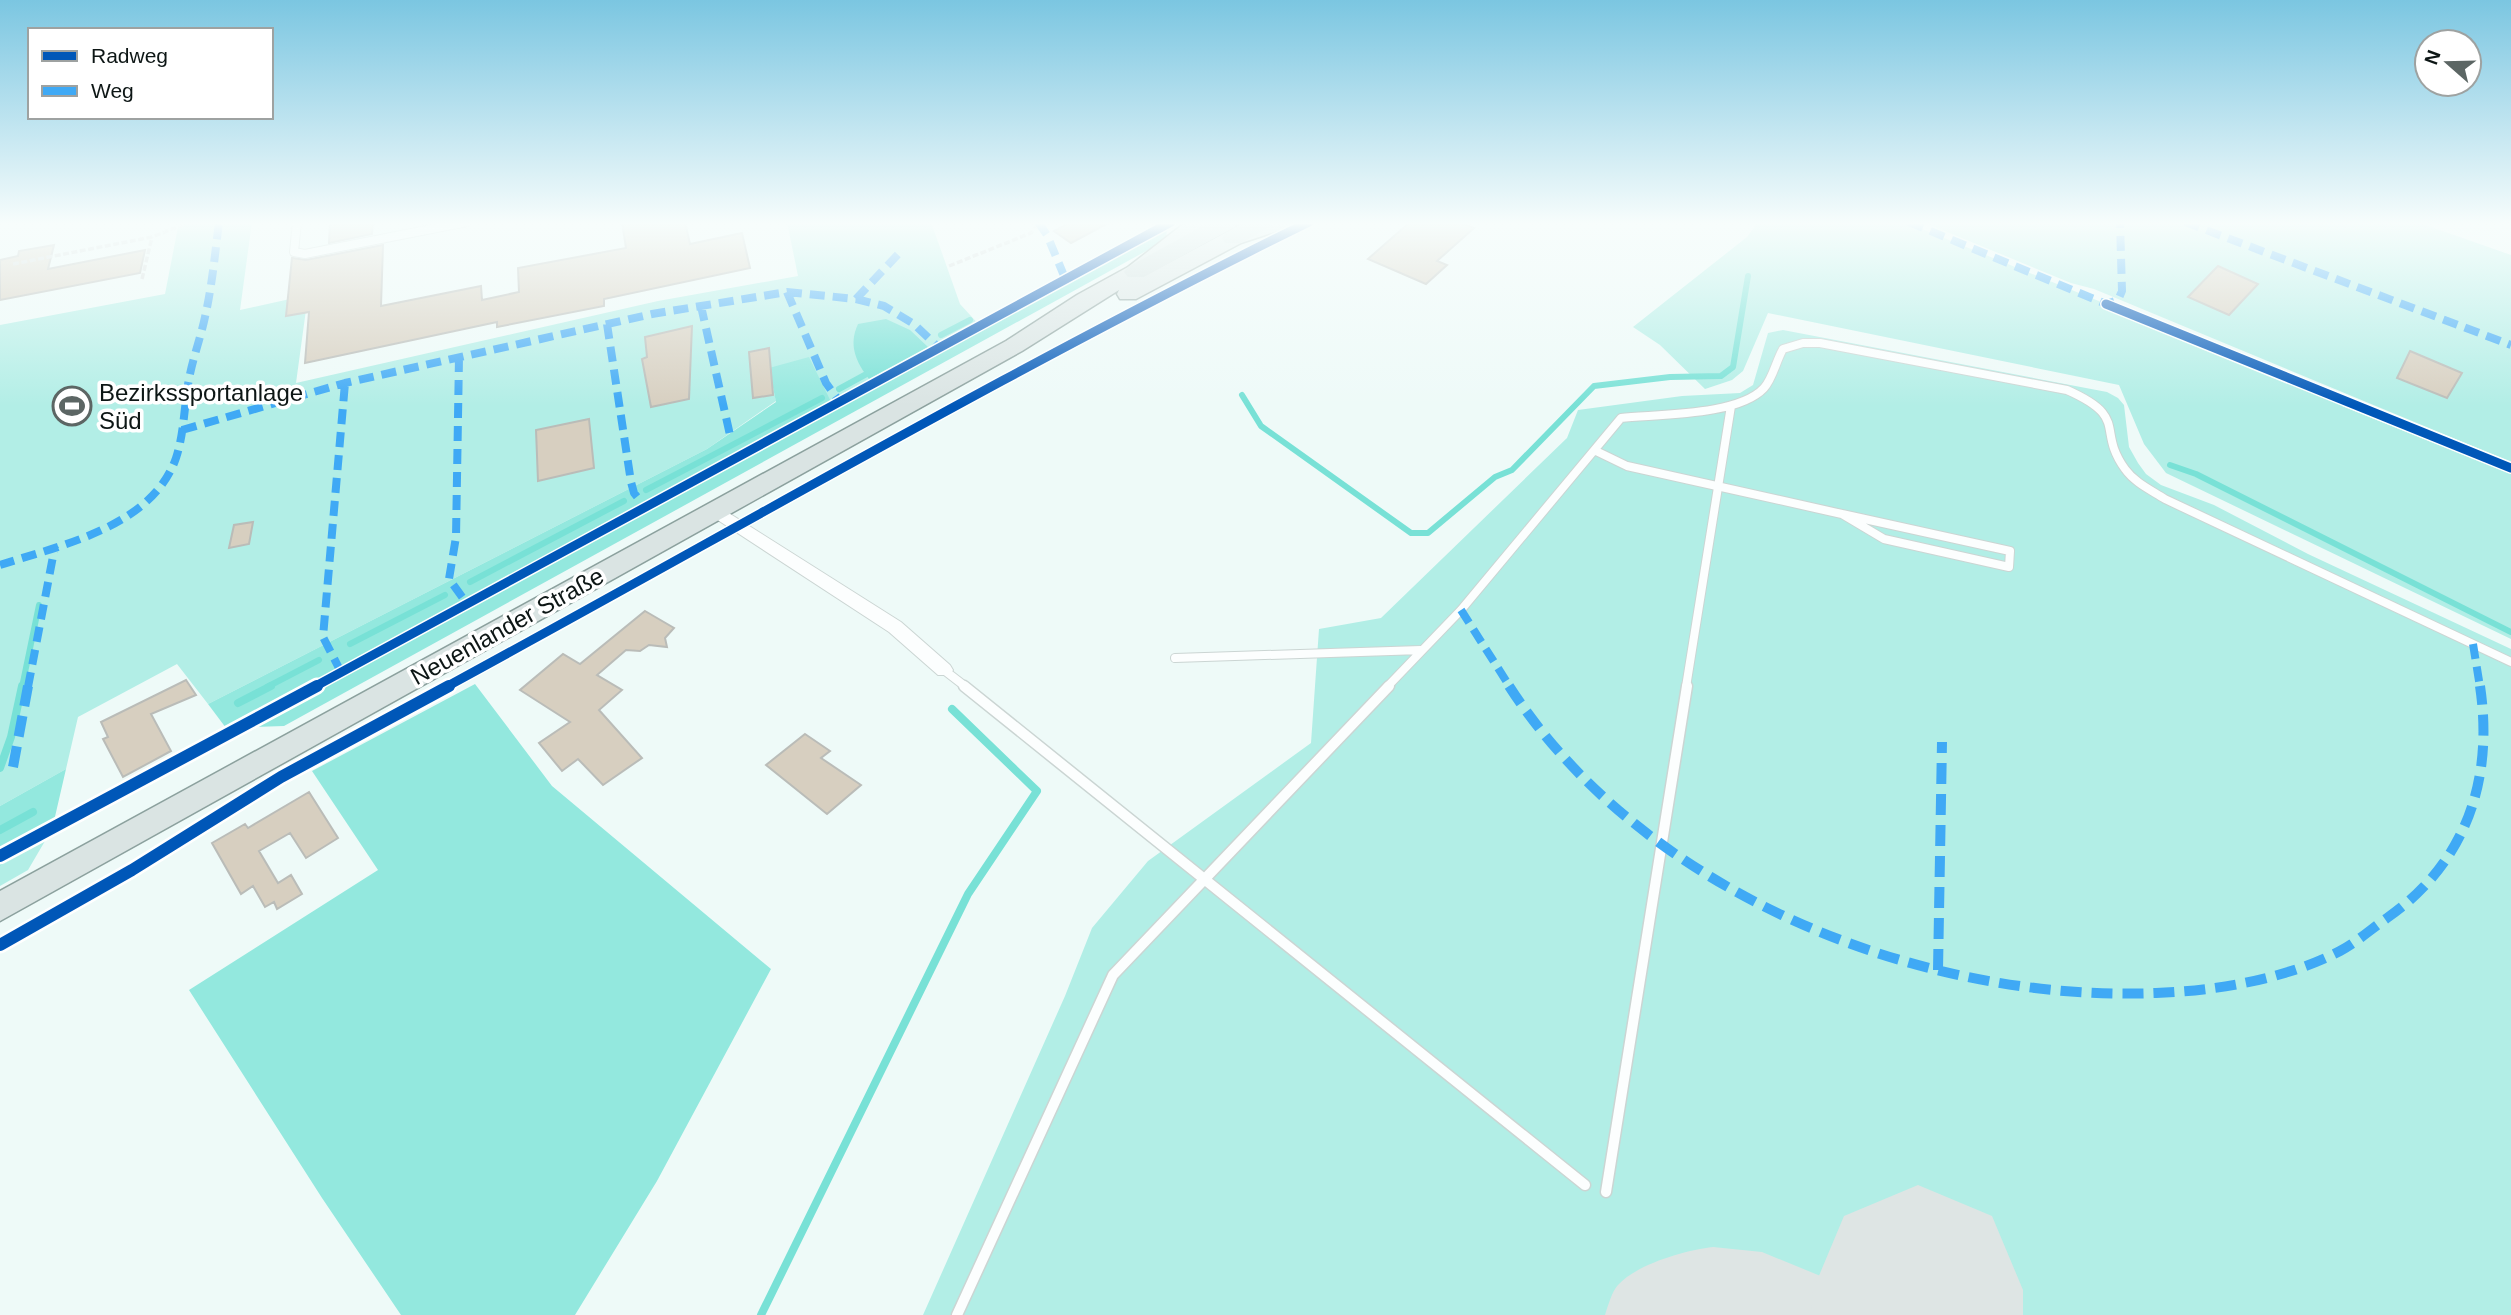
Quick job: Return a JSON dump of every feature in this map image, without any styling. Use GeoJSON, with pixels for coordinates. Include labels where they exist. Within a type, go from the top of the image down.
{"type":"FeatureCollection","features":[{"type":"Feature","properties":{"kind":"main road","name":"Neuenlander Straße"},"geometry":{"type":"LineString","coordinates":[[0,907],[1014,346],[1115,283]]}},
{"type":"Feature","properties":{"kind":"main road","name":"Neuenlander Straße"},"geometry":{"type":"LineString","coordinates":[[1014,346],[1098,310],[1142,283]]}},
{"type":"Feature","properties":{"kind":"street"},"geometry":{"type":"LineString","coordinates":[[716,511],[895,627],[944,670]]}},
{"type":"Feature","properties":{"kind":"lane"},"geometry":{"type":"LineString","coordinates":[[957,1315],[1113,975],[1461,610],[1621,418],[1731,406],[1758,394],[1766,386],[1773,365],[1783,349],[1803,343],[1820,343],[2067,390],[2090,399],[2108,412],[2123,466],[2141,484],[2165,499],[2511,662]]}},
{"type":"Feature","properties":{"kind":"lane"},"geometry":{"type":"LineString","coordinates":[[1606,1192],[1731,406]]}},
{"type":"Feature","properties":{"kind":"lane"},"geometry":{"type":"LineString","coordinates":[[1595,451],[1627,466],[1717,485],[2010,551],[2009,567],[1884,538],[1841,513]]}},
{"type":"Feature","properties":{"kind":"lane"},"geometry":{"type":"LineString","coordinates":[[1175,658],[1421,650]]}},
{"type":"Feature","properties":{"kind":"lane"},"geometry":{"type":"LineString","coordinates":[[944,670],[1585,1185]]}},
{"type":"Feature","properties":{"kind":"shaded area"},"geometry":{"type":"Polygon","coordinates":[[[167,283],[244,283],[240,310],[308,295],[296,383],[658,301],[757,283],[953,283],[960,304],[982,328],[834,409],[831,402],[769,368],[776,401],[707,449],[208,704],[177,664],[78,717],[66,769],[0,806],[0,325],[165,294],[167,283]]]}},
{"type":"Feature","properties":{"kind":"shaded area"},"geometry":{"type":"Polygon","coordinates":[[[1066,283],[1087,283],[284,726],[226,728],[208,704],[707,449],[776,402],[769,368],[809,357],[834,408],[1066,283]]]}},
{"type":"Feature","properties":{"kind":"shaded area"},"geometry":{"type":"Polygon","coordinates":[[[1688,283],[2055,283],[2346,402],[2342,406],[2511,474],[2511,639],[2166,473],[2144,444],[2119,385],[1768,313],[1743,371],[1732,380],[1705,389],[1660,345],[1633,327],[1688,283]]]}},
{"type":"Feature","properties":{"kind":"shaded area"},"geometry":{"type":"Polygon","coordinates":[[[2072,283],[2511,283],[2511,462],[2094,289],[2072,283]]]}},
{"type":"Feature","properties":{"kind":"shaded area"},"geometry":{"type":"Polygon","coordinates":[[[886,319],[910,330],[928,347],[869,379],[855,353],[855,332],[858,324],[886,319]]]}},
{"type":"Feature","properties":{"kind":"shaded area"},"geometry":{"type":"Polygon","coordinates":[[[1783,330],[2107,392],[2124,405],[2129,447],[2138,463],[2146,474],[2161,485],[2214,505],[2308,554],[2511,649],[2511,1315],[923,1315],[1065,996],[1092,928],[1148,861],[1311,743],[1319,629],[1381,618],[1567,438],[1578,410],[1682,396],[1740,393],[1753,385],[1768,333],[1783,330]]]}},
{"type":"Feature","properties":{"kind":"shaded area"},"geometry":{"type":"Polygon","coordinates":[[[475,684],[552,786],[771,969],[657,1181],[575,1315],[401,1315],[322,1198],[189,990],[378,870],[312,771],[475,684]]]}},
{"type":"Feature","properties":{"kind":"shaded area"},"geometry":{"type":"Polygon","coordinates":[[[66,769],[54,821],[45,841],[0,866],[0,806],[66,769]]]}},
{"type":"Feature","properties":{"kind":"shaded area"},"geometry":{"type":"Polygon","coordinates":[[[45,841],[28,870],[0,886],[0,866],[45,841]]]}},
{"type":"Feature","properties":{"kind":"building"},"geometry":{"type":"Polygon","coordinates":[[[0,283],[86,283],[0,300],[0,283]]]}},
{"type":"Feature","properties":{"kind":"building"},"geometry":{"type":"Polygon","coordinates":[[[289,283],[382,283],[381,306],[481,286],[482,300],[519,292],[519,283],[678,283],[604,299],[604,306],[497,327],[497,322],[305,363],[309,312],[286,316],[289,283]]]}},
{"type":"Feature","properties":{"kind":"building"},"geometry":{"type":"Polygon","coordinates":[[[2201,283],[2258,284],[2229,315],[2188,297],[2201,283]]]}},
{"type":"Feature","properties":{"kind":"building"},"geometry":{"type":"Polygon","coordinates":[[[692,326],[689,399],[651,407],[642,359],[647,357],[645,337],[692,326]]]}},
{"type":"Feature","properties":{"kind":"building"},"geometry":{"type":"Polygon","coordinates":[[[769,348],[773,395],[753,398],[749,352],[769,348]]]}},
{"type":"Feature","properties":{"kind":"building"},"geometry":{"type":"Polygon","coordinates":[[[2410,351],[2462,373],[2447,398],[2397,378],[2410,351]]]}},
{"type":"Feature","properties":{"kind":"building"},"geometry":{"type":"Polygon","coordinates":[[[589,419],[594,468],[538,481],[536,430],[589,419]]]}},
{"type":"Feature","properties":{"kind":"building"},"geometry":{"type":"Polygon","coordinates":[[[253,522],[249,544],[229,548],[234,525],[253,522]]]}},
{"type":"Feature","properties":{"kind":"building"},"geometry":{"type":"Polygon","coordinates":[[[645,611],[674,628],[665,638],[667,647],[649,645],[640,651],[626,650],[597,675],[622,690],[599,710],[642,758],[603,785],[578,759],[562,771],[539,743],[570,722],[520,690],[563,654],[580,664],[645,611]]]}},
{"type":"Feature","properties":{"kind":"building"},"geometry":{"type":"Polygon","coordinates":[[[186,680],[196,695],[151,714],[171,751],[123,777],[103,739],[108,737],[101,722],[186,680]]]}},
{"type":"Feature","properties":{"kind":"building"},"geometry":{"type":"Polygon","coordinates":[[[805,734],[830,751],[821,758],[861,785],[827,814],[766,765],[805,734]]]}},
{"type":"Feature","properties":{"kind":"building"},"geometry":{"type":"Polygon","coordinates":[[[309,792],[338,838],[306,858],[290,833],[259,851],[278,883],[291,875],[302,894],[277,909],[274,902],[265,907],[253,886],[241,894],[212,843],[245,824],[248,828],[309,792]]]}},
{"type":"Feature","properties":{"kind":"waterway"},"geometry":{"type":"LineString","coordinates":[[1242,395],[1261,426],[1411,533],[1428,533],[1495,477],[1512,470],[1594,386],[1670,377],[1721,376],[1733,367],[1747,283]]}},
{"type":"Feature","properties":{"kind":"waterway"},"geometry":{"type":"LineString","coordinates":[[941,335],[970,320]]}},
{"type":"Feature","properties":{"kind":"waterway"},"geometry":{"type":"LineString","coordinates":[[839,389],[872,371]]}},
{"type":"Feature","properties":{"kind":"waterway"},"geometry":{"type":"LineString","coordinates":[[646,490],[822,398]]}},
{"type":"Feature","properties":{"kind":"waterway"},"geometry":{"type":"LineString","coordinates":[[2170,465],[2196,474],[2511,632]]}},
{"type":"Feature","properties":{"kind":"waterway"},"geometry":{"type":"LineString","coordinates":[[470,582],[624,501]]}},
{"type":"Feature","properties":{"kind":"waterway"},"geometry":{"type":"LineString","coordinates":[[350,644],[445,595]]}},
{"type":"Feature","properties":{"kind":"waterway"},"geometry":{"type":"LineString","coordinates":[[22,687],[39,605]]}},
{"type":"Feature","properties":{"kind":"waterway"},"geometry":{"type":"LineString","coordinates":[[267,687],[319,660]]}},
{"type":"Feature","properties":{"kind":"waterway"},"geometry":{"type":"LineString","coordinates":[[0,768],[11,737],[22,686]]}},
{"type":"Feature","properties":{"kind":"waterway"},"geometry":{"type":"LineString","coordinates":[[238,703],[271,686]]}},
{"type":"Feature","properties":{"kind":"waterway"},"geometry":{"type":"LineString","coordinates":[[761,1315],[968,894],[1037,791],[952,709]]}},
{"type":"Feature","properties":{"kind":"waterway"},"geometry":{"type":"LineString","coordinates":[[0,830],[33,812]]}},
{"type":"Feature","properties":{"kind":"taxiway"},"geometry":{"type":"LineString","coordinates":[[1647,1315],[1680,1295],[1713,1288],[1762,1294],[1809,1315]]}},
{"type":"Feature","properties":{"kind":"runway"},"geometry":{"type":"LineString","coordinates":[[1917,1315],[1918,1290]]}},
{"type":"Feature","properties":{"kind":"marked path"},"geometry":{"type":"LineString","coordinates":[[0,565],[59,546],[117,521],[150,498],[162,485],[170,471],[180,440],[190,374],[211,283]]}},
{"type":"Feature","properties":{"kind":"marked path"},"geometry":{"type":"LineString","coordinates":[[856,299],[871,283]]}},
{"type":"Feature","properties":{"kind":"marked path"},"geometry":{"type":"LineString","coordinates":[[2056,283],[2106,304],[2118,300],[2122,283]]}},
{"type":"Feature","properties":{"kind":"marked path"},"geometry":{"type":"LineString","coordinates":[[2348,283],[2511,345]]}},
{"type":"Feature","properties":{"kind":"marked path"},"geometry":{"type":"LineString","coordinates":[[787,292],[826,383],[839,401]]}},
{"type":"Feature","properties":{"kind":"marked path"},"geometry":{"type":"LineString","coordinates":[[182,430],[345,383],[652,314],[787,292],[856,299],[884,306],[914,324],[938,347]]}},
{"type":"Feature","properties":{"kind":"marked path"},"geometry":{"type":"LineString","coordinates":[[701,306],[730,435]]}},
{"type":"Feature","properties":{"kind":"marked path"},"geometry":{"type":"LineString","coordinates":[[607,324],[631,482],[634,493],[647,509]]}},
{"type":"Feature","properties":{"kind":"marked path"},"geometry":{"type":"LineString","coordinates":[[459,357],[456,537],[449,579],[468,605]]}},
{"type":"Feature","properties":{"kind":"marked path"},"geometry":{"type":"LineString","coordinates":[[341,672],[323,637],[345,383]]}},
{"type":"Feature","properties":{"kind":"marked path"},"geometry":{"type":"LineString","coordinates":[[13,767],[55,546]]}},
{"type":"Feature","properties":{"kind":"marked path"},"geometry":{"type":"LineString","coordinates":[[1461,610],[1525,710],[1570,765],[1623,814],[1652,836],[1742,894],[1807,926],[1879,954],[1955,975],[2034,989],[2113,995],[2191,992],[2266,978],[2341,950],[2415,896],[2447,860],[2459,839],[2477,794],[2485,738],[2473,644]]}},
{"type":"Feature","properties":{"kind":"marked path"},"geometry":{"type":"LineString","coordinates":[[1938,970],[1942,742]]}},
{"type":"Feature","properties":{"kind":"cycle path"},"geometry":{"type":"LineString","coordinates":[[0,856],[647,509],[1057,283]]}},
{"type":"Feature","properties":{"kind":"cycle path"},"geometry":{"type":"LineString","coordinates":[[0,945],[132,870],[281,777],[728,534],[1007,377],[1185,283]]}},
{"type":"Feature","properties":{"kind":"cycle path"},"geometry":{"type":"LineString","coordinates":[[2106,304],[2511,468]]}},
{"type":"Feature","properties":{"kind":"place","name":"Bezirkssportanlage Süd"},"geometry":{"type":"Point","coordinates":[72,406]}}]}
